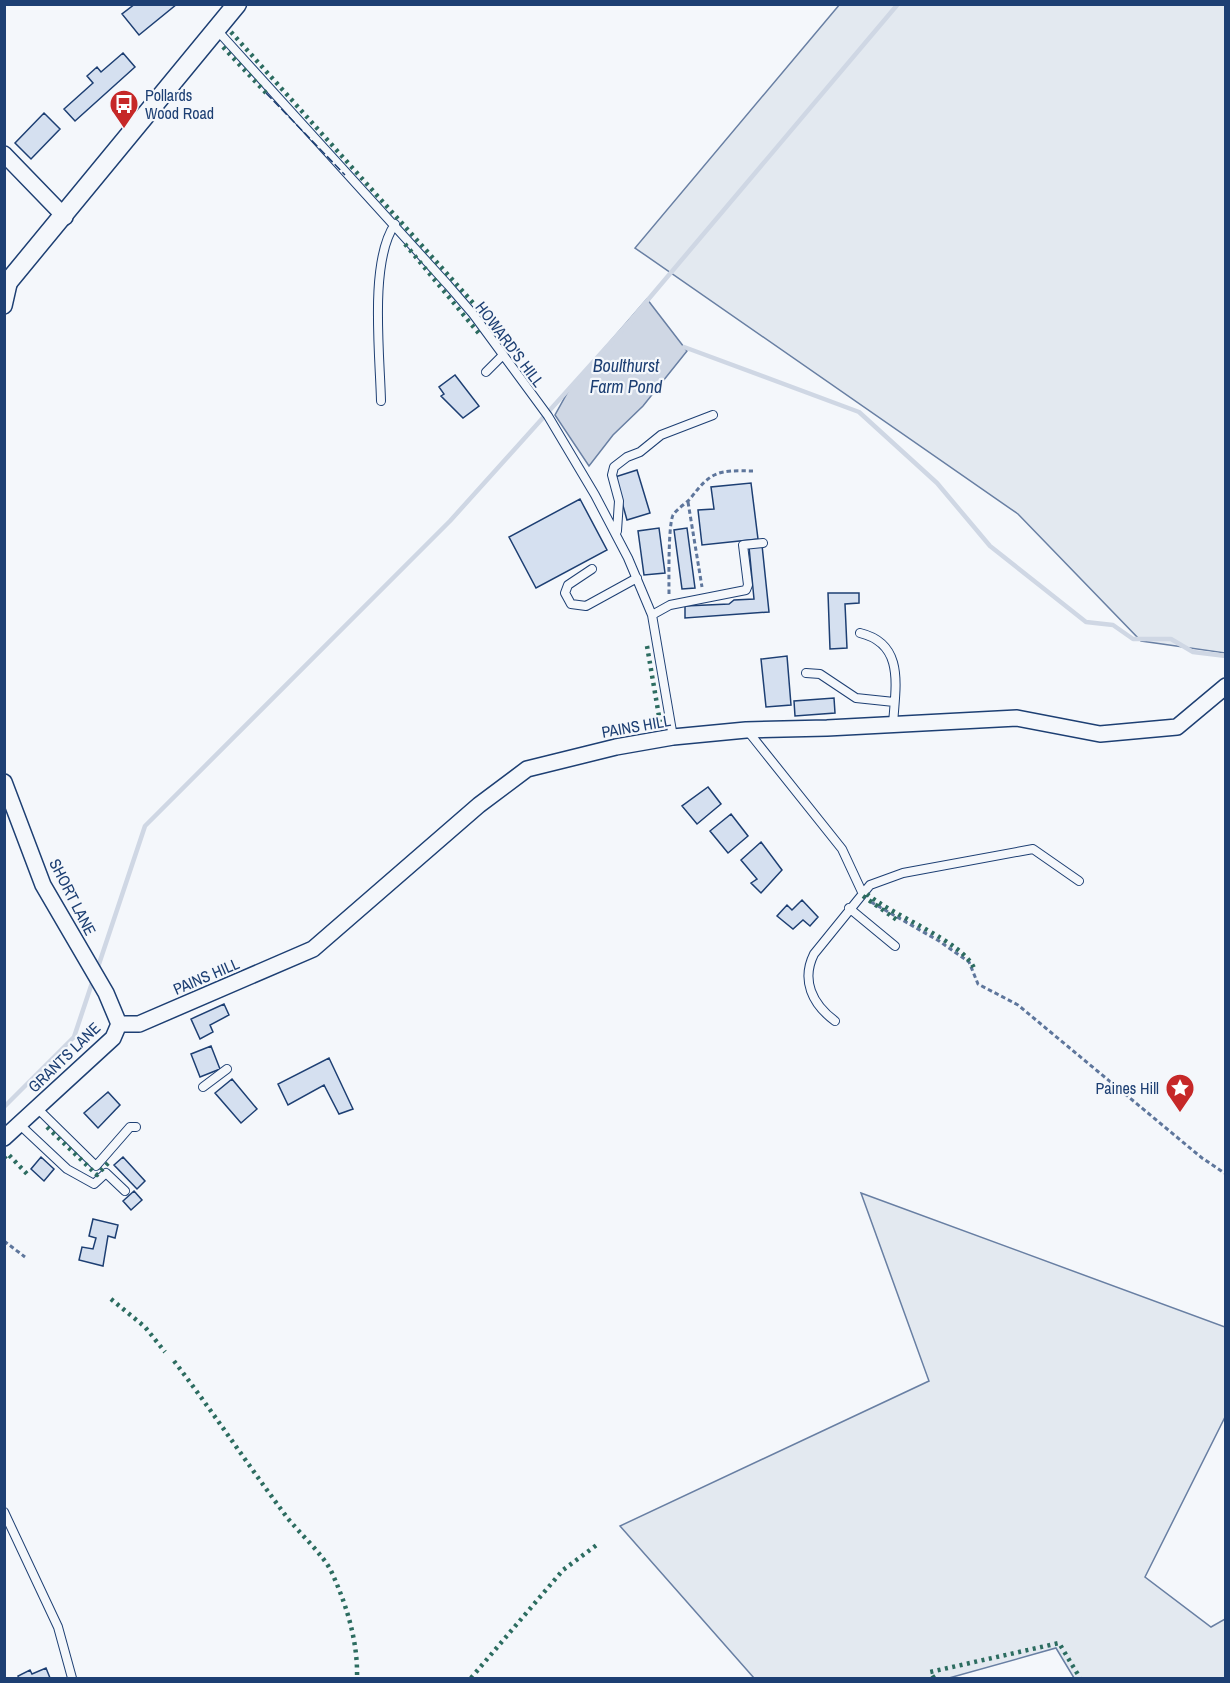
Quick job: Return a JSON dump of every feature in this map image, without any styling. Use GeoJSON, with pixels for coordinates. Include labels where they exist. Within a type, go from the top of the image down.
{"type":"FeatureCollection","features":[{"type":"Feature","properties":{"kind":"street"},"geometry":{"type":"LineString","coordinates":[[4,306],[7,286],[237,4]]}},
{"type":"Feature","properties":{"kind":"street"},"geometry":{"type":"LineString","coordinates":[[4,154],[64,217]]}},
{"type":"Feature","properties":{"kind":"street","name":"PAINS HILL"},"geometry":{"type":"LineString","coordinates":[[119,1024],[148,1020],[313,949],[479,806],[527,769],[616,747],[672,737],[746,730],[1017,718],[1100,734],[1177,727],[1226,686]]}},
{"type":"Feature","properties":{"kind":"street","name":"SHORT LANE"},"geometry":{"type":"LineString","coordinates":[[4,782],[43,885],[106,993],[119,1024]]}},
{"type":"Feature","properties":{"kind":"street","name":"GRANTS LANE"},"geometry":{"type":"LineString","coordinates":[[4,1138],[113,1038],[119,1024]]}},
{"type":"Feature","properties":{"kind":"lane","name":"HOWARD'S HILL"},"geometry":{"type":"LineString","coordinates":[[216,29],[395,224],[473,314],[558,433],[618,538],[652,615],[672,737]]}},
{"type":"Feature","properties":{"kind":"lane"},"geometry":{"type":"LineString","coordinates":[[381,401],[379,286],[383,254],[389,233],[395,224]]}},
{"type":"Feature","properties":{"kind":"lane"},"geometry":{"type":"LineString","coordinates":[[486,372],[502,356]]}},
{"type":"Feature","properties":{"kind":"lane"},"geometry":{"type":"LineString","coordinates":[[618,538],[616,521],[619,501],[612,475],[614,467],[627,457],[640,452],[661,435],[713,415]]}},
{"type":"Feature","properties":{"kind":"lane"},"geometry":{"type":"LineString","coordinates":[[652,615],[670,605],[746,590],[748,585],[743,545],[763,543]]}},
{"type":"Feature","properties":{"kind":"lane"},"geometry":{"type":"LineString","coordinates":[[592,569],[568,585],[564,593],[571,604],[586,606],[637,578]]}},
{"type":"Feature","properties":{"kind":"lane"},"geometry":{"type":"LineString","coordinates":[[860,633],[879,641],[891,654],[895,675],[893,724]]}},
{"type":"Feature","properties":{"kind":"lane"},"geometry":{"type":"LineString","coordinates":[[807,673],[820,674],[856,698],[894,702]]}},
{"type":"Feature","properties":{"kind":"lane"},"geometry":{"type":"LineString","coordinates":[[746,730],[842,849],[862,892]]}},
{"type":"Feature","properties":{"kind":"lane"},"geometry":{"type":"LineString","coordinates":[[834,1021],[807,986],[807,967],[814,954],[849,908],[870,885],[903,873],[1033,849],[1079,881]]}},
{"type":"Feature","properties":{"kind":"lane"},"geometry":{"type":"LineString","coordinates":[[849,908],[895,946]]}},
{"type":"Feature","properties":{"kind":"lane"},"geometry":{"type":"LineString","coordinates":[[203,1087],[226,1069]]}},
{"type":"Feature","properties":{"kind":"lane"},"geometry":{"type":"LineString","coordinates":[[37,1108],[96,1166],[130,1127],[136,1127]]}},
{"type":"Feature","properties":{"kind":"lane"},"geometry":{"type":"LineString","coordinates":[[19,1124],[67,1169],[94,1184],[106,1173],[126,1191]]}},
{"type":"Feature","properties":{"kind":"lane"},"geometry":{"type":"LineString","coordinates":[[4,1512],[58,1627],[72,1678]]}},
{"type":"Feature","properties":{"kind":"path"},"geometry":{"type":"LineString","coordinates":[[670,605],[670,527],[674,514],[688,501],[702,481],[722,470],[753,471]]}},
{"type":"Feature","properties":{"kind":"path"},"geometry":{"type":"LineString","coordinates":[[688,501],[700,565],[703,598]]}},
{"type":"Feature","properties":{"kind":"path"},"geometry":{"type":"LineString","coordinates":[[862,892],[873,903],[939,940],[969,962],[978,984],[1018,1005],[1202,1158],[1226,1174]]}},
{"type":"Feature","properties":{"kind":"path"},"geometry":{"type":"LineString","coordinates":[[4,1241],[26,1257]]}},
{"type":"Feature","properties":{"kind":"shaded area"},"geometry":{"type":"Polygon","coordinates":[[[840,4],[1225,5],[1225,653],[1141,641],[1018,514],[635,248],[840,4]]]}},
{"type":"Feature","properties":{"kind":"shaded area"},"geometry":{"type":"Polygon","coordinates":[[[861,1193],[1225,1327],[1225,1417],[1145,1577],[1211,1627],[1225,1619],[1225,1678],[1074,1678],[1056,1648],[949,1678],[754,1678],[620,1526],[929,1381],[861,1193]]]}},
{"type":"Feature","properties":{"kind":"water","name":"Boulthurst Farm Pond"},"geometry":{"type":"Polygon","coordinates":[[[647,299],[687,351],[643,406],[613,435],[589,466],[555,415],[570,388],[647,299]]]}},
{"type":"Feature","properties":{"kind":"building"},"geometry":{"type":"Polygon","coordinates":[[[135,4],[177,4],[139,35],[122,14],[135,4]]]}},
{"type":"Feature","properties":{"kind":"building"},"geometry":{"type":"Polygon","coordinates":[[[123,53],[135,67],[75,121],[64,109],[93,83],[87,76],[97,67],[101,72],[123,53]]]}},
{"type":"Feature","properties":{"kind":"building"},"geometry":{"type":"Polygon","coordinates":[[[44,113],[60,129],[31,159],[15,143],[44,113]]]}},
{"type":"Feature","properties":{"kind":"building"},"geometry":{"type":"Polygon","coordinates":[[[455,375],[479,406],[463,418],[441,396],[444,394],[439,387],[455,375]]]}},
{"type":"Feature","properties":{"kind":"building"},"geometry":{"type":"Polygon","coordinates":[[[637,470],[650,513],[627,520],[615,477],[637,470]]]}},
{"type":"Feature","properties":{"kind":"building"},"geometry":{"type":"Polygon","coordinates":[[[751,483],[758,539],[702,545],[698,510],[714,509],[711,487],[751,483]]]}},
{"type":"Feature","properties":{"kind":"building"},"geometry":{"type":"Polygon","coordinates":[[[580,499],[607,550],[536,588],[509,537],[580,499]]]}},
{"type":"Feature","properties":{"kind":"building"},"geometry":{"type":"Polygon","coordinates":[[[659,528],[665,573],[644,575],[638,531],[659,528]]]}},
{"type":"Feature","properties":{"kind":"building"},"geometry":{"type":"Polygon","coordinates":[[[687,528],[695,588],[682,589],[674,530],[687,528]]]}},
{"type":"Feature","properties":{"kind":"building"},"geometry":{"type":"Polygon","coordinates":[[[762,545],[769,612],[685,618],[685,606],[729,604],[734,600],[754,599],[749,547],[762,545]]]}},
{"type":"Feature","properties":{"kind":"building"},"geometry":{"type":"Polygon","coordinates":[[[828,593],[859,593],[859,603],[845,604],[847,648],[830,649],[828,593]]]}},
{"type":"Feature","properties":{"kind":"building"},"geometry":{"type":"Polygon","coordinates":[[[787,656],[791,705],[766,707],[761,659],[787,656]]]}},
{"type":"Feature","properties":{"kind":"building"},"geometry":{"type":"Polygon","coordinates":[[[834,698],[835,713],[795,716],[794,701],[834,698]]]}},
{"type":"Feature","properties":{"kind":"building"},"geometry":{"type":"Polygon","coordinates":[[[708,787],[721,804],[697,824],[682,806],[708,787]]]}},
{"type":"Feature","properties":{"kind":"building"},"geometry":{"type":"Polygon","coordinates":[[[731,814],[748,836],[728,853],[710,831],[731,814]]]}},
{"type":"Feature","properties":{"kind":"building"},"geometry":{"type":"Polygon","coordinates":[[[761,842],[782,870],[761,893],[751,883],[757,879],[741,860],[761,842]]]}},
{"type":"Feature","properties":{"kind":"building"},"geometry":{"type":"Polygon","coordinates":[[[802,900],[818,917],[810,926],[803,920],[793,929],[777,916],[787,905],[792,910],[802,900]]]}},
{"type":"Feature","properties":{"kind":"building"},"geometry":{"type":"Polygon","coordinates":[[[224,1004],[229,1015],[210,1025],[213,1032],[200,1039],[191,1019],[224,1004]]]}},
{"type":"Feature","properties":{"kind":"building"},"geometry":{"type":"Polygon","coordinates":[[[211,1046],[220,1069],[200,1077],[191,1054],[211,1046]]]}},
{"type":"Feature","properties":{"kind":"building"},"geometry":{"type":"Polygon","coordinates":[[[329,1058],[353,1109],[339,1114],[324,1085],[288,1105],[278,1084],[329,1058]]]}},
{"type":"Feature","properties":{"kind":"building"},"geometry":{"type":"Polygon","coordinates":[[[232,1079],[257,1109],[241,1123],[215,1093],[232,1079]]]}},
{"type":"Feature","properties":{"kind":"building"},"geometry":{"type":"Polygon","coordinates":[[[108,1092],[120,1105],[98,1128],[84,1113],[108,1092]]]}},
{"type":"Feature","properties":{"kind":"building"},"geometry":{"type":"Polygon","coordinates":[[[41,1157],[54,1169],[44,1181],[31,1169],[41,1157]]]}},
{"type":"Feature","properties":{"kind":"building"},"geometry":{"type":"Polygon","coordinates":[[[123,1157],[145,1181],[137,1189],[114,1165],[123,1157]]]}},
{"type":"Feature","properties":{"kind":"building"},"geometry":{"type":"Polygon","coordinates":[[[134,1191],[142,1200],[131,1210],[123,1201],[134,1191]]]}},
{"type":"Feature","properties":{"kind":"building"},"geometry":{"type":"Polygon","coordinates":[[[93,1219],[118,1225],[115,1238],[108,1236],[103,1266],[79,1260],[82,1247],[93,1249],[96,1238],[89,1236],[93,1219]]]}},
{"type":"Feature","properties":{"kind":"building"},"geometry":{"type":"Polygon","coordinates":[[[46,1668],[50,1678],[19,1678],[18,1676],[30,1670],[32,1674],[46,1668]]]}},
{"type":"Feature","properties":{"kind":"waterway"},"geometry":{"type":"LineString","coordinates":[[97,970],[145,826],[450,521],[630,321],[898,4]]}},
{"type":"Feature","properties":{"kind":"waterway"},"geometry":{"type":"LineString","coordinates":[[684,347],[859,412],[937,483],[990,546],[1086,622],[1113,625],[1133,639],[1171,639],[1193,652],[1226,656]]}},
{"type":"Feature","properties":{"kind":"waterway"},"geometry":{"type":"LineString","coordinates":[[4,1107],[74,1037],[93,980]]}},
{"type":"Feature","properties":{"kind":"hedge"},"geometry":{"type":"LineString","coordinates":[[231,32],[492,324]]}},
{"type":"Feature","properties":{"kind":"hedge"},"geometry":{"type":"LineString","coordinates":[[223,47],[266,93]]}},
{"type":"Feature","properties":{"kind":"hedge"},"geometry":{"type":"LineString","coordinates":[[405,244],[481,336]]}},
{"type":"Feature","properties":{"kind":"hedge"},"geometry":{"type":"LineString","coordinates":[[647,646],[660,722]]}},
{"type":"Feature","properties":{"kind":"hedge"},"geometry":{"type":"LineString","coordinates":[[867,894],[956,948],[974,968]]}},
{"type":"Feature","properties":{"kind":"hedge"},"geometry":{"type":"LineString","coordinates":[[863,896],[897,920]]}},
{"type":"Feature","properties":{"kind":"hedge"},"geometry":{"type":"LineString","coordinates":[[47,1127],[97,1175],[110,1161]]}},
{"type":"Feature","properties":{"kind":"hedge"},"geometry":{"type":"LineString","coordinates":[[4,1158],[8,1154],[28,1175]]}},
{"type":"Feature","properties":{"kind":"hedge"},"geometry":{"type":"LineString","coordinates":[[111,1299],[145,1327],[165,1352]]}},
{"type":"Feature","properties":{"kind":"hedge"},"geometry":{"type":"LineString","coordinates":[[174,1361],[286,1516],[328,1566],[350,1624],[356,1651],[357,1678]]}},
{"type":"Feature","properties":{"kind":"hedge"},"geometry":{"type":"LineString","coordinates":[[471,1678],[563,1570],[598,1544]]}},
{"type":"Feature","properties":{"kind":"hedge"},"geometry":{"type":"LineString","coordinates":[[934,1678],[930,1672],[1059,1643],[1080,1678]]}},
{"type":"Feature","properties":{"kind":"fence"},"geometry":{"type":"LineString","coordinates":[[266,93],[345,175]]}},
{"type":"Feature","properties":{"kind":"place","name":"Pollards Wood Road"},"geometry":{"type":"Point","coordinates":[124,130]}},
{"type":"Feature","properties":{"kind":"place","name":"Paines Hill"},"geometry":{"type":"Point","coordinates":[1180,1114]}}]}
